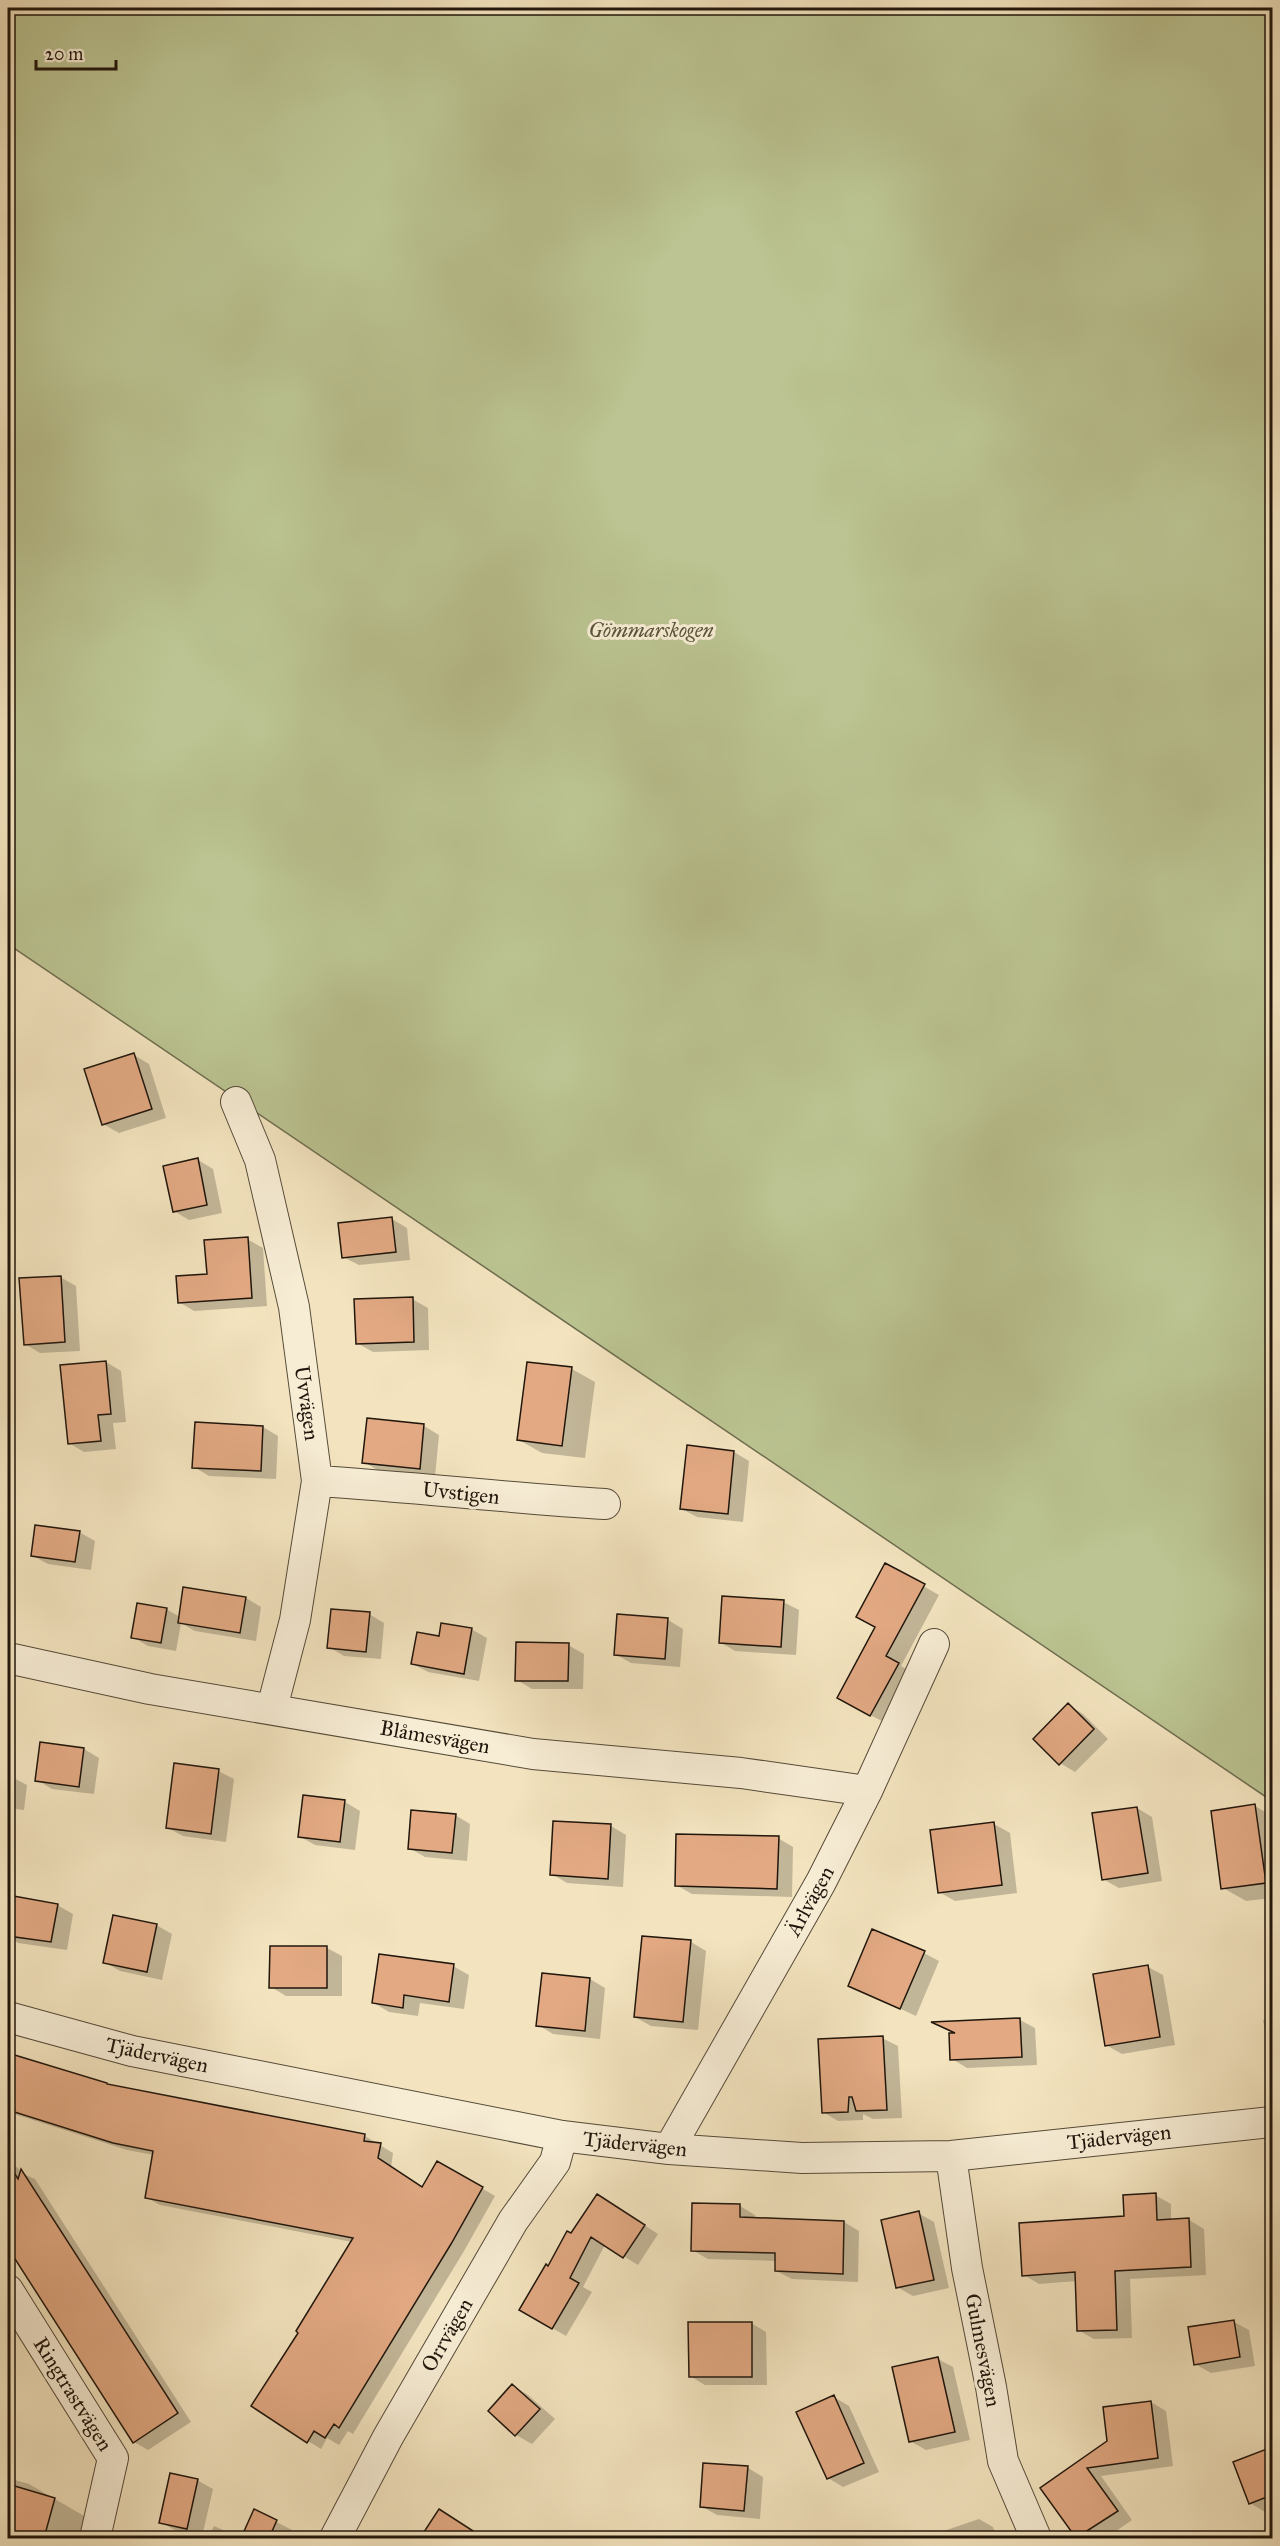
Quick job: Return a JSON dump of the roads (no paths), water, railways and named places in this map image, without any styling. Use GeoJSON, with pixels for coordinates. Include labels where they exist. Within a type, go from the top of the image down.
{"type":"FeatureCollection","features":[{"type":"Feature","properties":{"kind":"street","name":"Uvvägen"},"geometry":{"type":"LineString","coordinates":[[236,1102],[260,1160],[294,1307],[317,1481],[295,1620],[272,1708]]}},
{"type":"Feature","properties":{"kind":"street","name":"Uvstigen"},"geometry":{"type":"LineString","coordinates":[[317,1481],[394,1486],[504,1498],[605,1504]]}},
{"type":"Feature","properties":{"kind":"street","name":"Ärlvägen"},"geometry":{"type":"LineString","coordinates":[[669,2150],[821,1882],[867,1791],[934,1644]]}},
{"type":"Feature","properties":{"kind":"street","name":"Blåmesvägen"},"geometry":{"type":"LineString","coordinates":[[8,1658],[150,1689],[533,1754],[741,1773],[867,1791]]}},
{"type":"Feature","properties":{"kind":"street","name":"Tjädervägen"},"geometry":{"type":"LineString","coordinates":[[8,2017],[132,2051],[562,2136],[669,2150],[802,2158],[951,2156],[1272,2122]]}},
{"type":"Feature","properties":{"kind":"street","name":"Orrvägen"},"geometry":{"type":"LineString","coordinates":[[335,2538],[388,2437],[513,2221],[555,2162],[562,2136]]}},
{"type":"Feature","properties":{"kind":"street","name":"Gulmesvägen"},"geometry":{"type":"LineString","coordinates":[[951,2156],[967,2268],[1003,2461],[1036,2538]]}},
{"type":"Feature","properties":{"kind":"street","name":"Ringtrastvägen"},"geometry":{"type":"LineString","coordinates":[[8,2290],[113,2458],[95,2538]]}},
{"type":"Feature","properties":{"kind":"park label","name":"Gömmarskogen"},"geometry":{"type":"Point","coordinates":[651,630]}}]}
